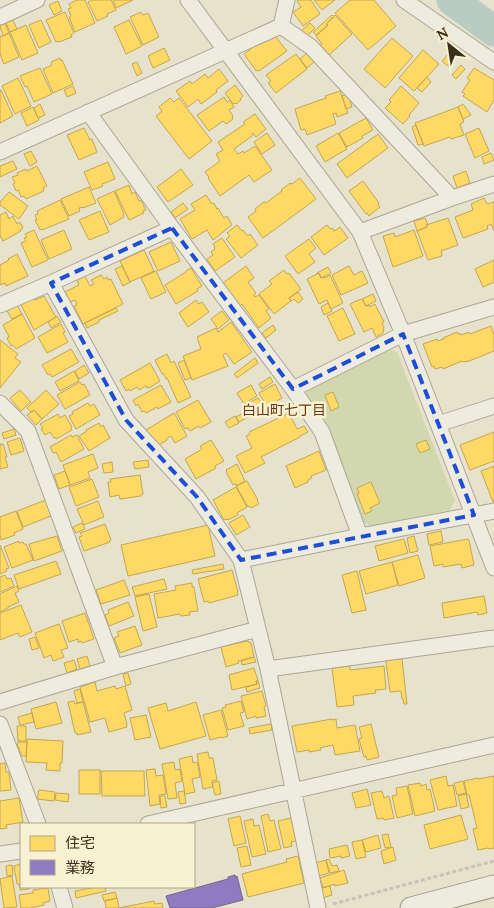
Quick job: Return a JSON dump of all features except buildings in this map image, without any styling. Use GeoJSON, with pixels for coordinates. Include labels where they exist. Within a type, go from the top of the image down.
{"type":"FeatureCollection","features":[{"type":"Feature","properties":{"kind":"main road"},"geometry":{"type":"LineString","coordinates":[[411,908],[494,886]]}},
{"type":"Feature","properties":{"kind":"street"},"geometry":{"type":"LineString","coordinates":[[0,17],[38,0]]}},
{"type":"Feature","properties":{"kind":"street"},"geometry":{"type":"LineString","coordinates":[[188,0],[360,232],[494,568]]}},
{"type":"Feature","properties":{"kind":"street"},"geometry":{"type":"LineString","coordinates":[[281,26],[287,0]]}},
{"type":"Feature","properties":{"kind":"street"},"geometry":{"type":"LineString","coordinates":[[404,0],[494,62]]}},
{"type":"Feature","properties":{"kind":"street"},"geometry":{"type":"LineString","coordinates":[[0,152],[281,26]]}},
{"type":"Feature","properties":{"kind":"street"},"geometry":{"type":"LineString","coordinates":[[281,26],[311,47],[452,198]]}},
{"type":"Feature","properties":{"kind":"street"},"geometry":{"type":"LineString","coordinates":[[88,112],[293,389],[322,432],[360,536]]}},
{"type":"Feature","properties":{"kind":"street"},"geometry":{"type":"LineString","coordinates":[[360,232],[494,184]]}},
{"type":"Feature","properties":{"kind":"street"},"geometry":{"type":"LineString","coordinates":[[0,304],[172,228]]}},
{"type":"Feature","properties":{"kind":"street"},"geometry":{"type":"LineString","coordinates":[[51,283],[126,420],[197,497],[241,560],[268,669],[294,791],[323,907]]}},
{"type":"Feature","properties":{"kind":"street"},"geometry":{"type":"LineString","coordinates":[[293,389],[402,334],[494,307]]}},
{"type":"Feature","properties":{"kind":"street"},"geometry":{"type":"LineString","coordinates":[[0,403],[28,431],[116,667]]}},
{"type":"Feature","properties":{"kind":"street"},"geometry":{"type":"LineString","coordinates":[[438,424],[494,406]]}},
{"type":"Feature","properties":{"kind":"street"},"geometry":{"type":"LineString","coordinates":[[241,560],[494,511]]}},
{"type":"Feature","properties":{"kind":"street"},"geometry":{"type":"LineString","coordinates":[[0,702],[116,667],[258,630]]}},
{"type":"Feature","properties":{"kind":"street"},"geometry":{"type":"LineString","coordinates":[[268,669],[494,638]]}},
{"type":"Feature","properties":{"kind":"street"},"geometry":{"type":"LineString","coordinates":[[0,724],[5,751],[38,823]]}},
{"type":"Feature","properties":{"kind":"street"},"geometry":{"type":"LineString","coordinates":[[152,823],[494,745]]}},
{"type":"Feature","properties":{"kind":"street"},"geometry":{"type":"LineString","coordinates":[[0,854],[20,851]]}},
{"type":"Feature","properties":{"kind":"street"},"geometry":{"type":"LineString","coordinates":[[59,888],[65,908]]}},
{"type":"Feature","properties":{"kind":"path"},"geometry":{"type":"LineString","coordinates":[[323,907],[494,861]]}},
{"type":"Feature","properties":{"kind":"highlighted area"},"geometry":{"type":"Polygon","coordinates":[[[172,228],[293,389],[403,334],[474,515],[241,560],[197,497],[126,420],[51,283],[172,228]]]}},
{"type":"Feature","properties":{"kind":"green space"},"geometry":{"type":"Polygon","coordinates":[[[390,349],[397,352],[455,501],[450,510],[371,526],[363,522],[326,424],[306,397],[308,389],[390,349]]]}},
{"type":"Feature","properties":{"kind":"waterway"},"geometry":{"type":"LineString","coordinates":[[452,0],[494,31]]}},
{"type":"Feature","properties":{"kind":"district","name":"白山町七丁目"},"geometry":{"type":"Point","coordinates":[284,410]}}]}
